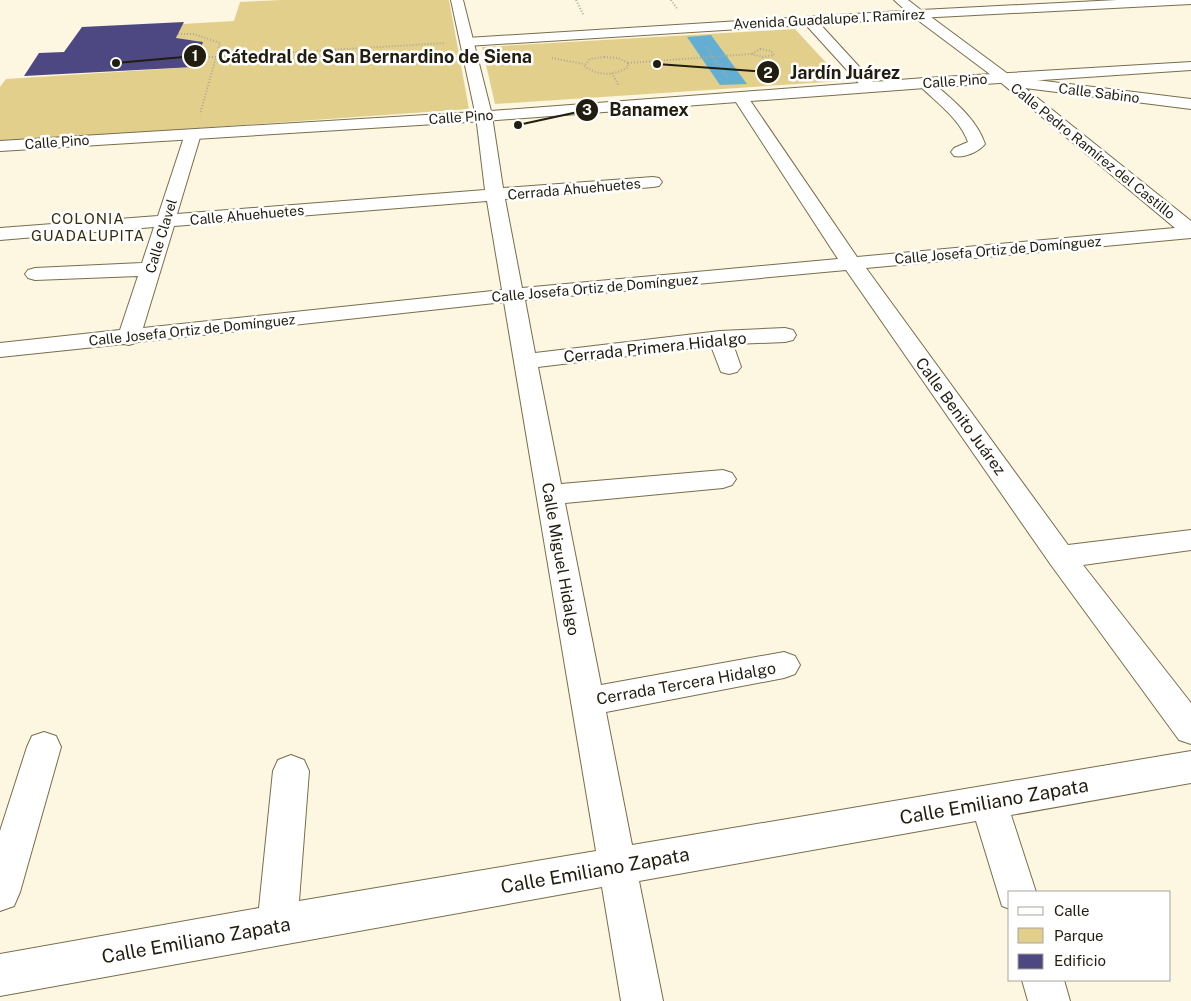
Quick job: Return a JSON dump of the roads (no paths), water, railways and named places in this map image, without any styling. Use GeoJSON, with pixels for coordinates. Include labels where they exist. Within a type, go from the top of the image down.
{"type":"FeatureCollection","features":[{"type":"Feature","properties":{"kind":"street","name":"Calle Miguel Hidalgo"},"geometry":{"type":"LineString","coordinates":[[457,0],[484,116],[495,195],[642,1001]]}},
{"type":"Feature","properties":{"kind":"street","name":"Calle Pedro Ramírez del Castillo"},"geometry":{"type":"LineString","coordinates":[[900,0],[1006,80],[1191,231]]}},
{"type":"Feature","properties":{"kind":"street","name":"Avenida Guadalupe I. Ramírez"},"geometry":{"type":"LineString","coordinates":[[466,42],[809,20],[1191,0]]}},
{"type":"Feature","properties":{"kind":"street"},"geometry":{"type":"LineString","coordinates":[[809,20],[870,87]]}},
{"type":"Feature","properties":{"kind":"street","name":"Calle Pino"},"geometry":{"type":"LineString","coordinates":[[0,146],[484,116],[740,96],[925,83],[1006,80],[1191,66]]}},
{"type":"Feature","properties":{"kind":"street","name":"Calle Sabino"},"geometry":{"type":"LineString","coordinates":[[1006,80],[1191,104]]}},
{"type":"Feature","properties":{"kind":"street"},"geometry":{"type":"LineString","coordinates":[[925,83],[955,111],[975,135],[977,144],[960,152]]}},
{"type":"Feature","properties":{"kind":"street","name":"Calle Benito Juárez"},"geometry":{"type":"LineString","coordinates":[[740,96],[852,264],[1061,557],[1191,729]]}},
{"type":"Feature","properties":{"kind":"street","name":"Calle Clavel"},"geometry":{"type":"LineString","coordinates":[[129,338],[194,134]]}},
{"type":"Feature","properties":{"kind":"street","name":"Cerrada Ahuehuetes"},"geometry":{"type":"LineString","coordinates":[[495,195],[653,182]]}},
{"type":"Feature","properties":{"kind":"street","name":"Calle Ahuehuetes"},"geometry":{"type":"LineString","coordinates":[[0,234],[495,195]]}},
{"type":"Feature","properties":{"kind":"street","name":"Calle Josefa Ortiz de Domínguez"},"geometry":{"type":"LineString","coordinates":[[0,350],[129,338],[513,295],[1191,231]]}},
{"type":"Feature","properties":{"kind":"street"},"geometry":{"type":"LineString","coordinates":[[35,274],[151,269]]}},
{"type":"Feature","properties":{"kind":"street","name":"Cerrada Primera Hidalgo"},"geometry":{"type":"LineString","coordinates":[[526,361],[720,338],[785,335]]}},
{"type":"Feature","properties":{"kind":"street"},"geometry":{"type":"LineString","coordinates":[[720,338],[729,367]]}},
{"type":"Feature","properties":{"kind":"street"},"geometry":{"type":"LineString","coordinates":[[549,495],[722,479]]}},
{"type":"Feature","properties":{"kind":"street"},"geometry":{"type":"LineString","coordinates":[[1061,557],[1191,540]]}},
{"type":"Feature","properties":{"kind":"street","name":"Cerrada Tercera Hidalgo"},"geometry":{"type":"LineString","coordinates":[[588,701],[784,665]]}},
{"type":"Feature","properties":{"kind":"street"},"geometry":{"type":"LineString","coordinates":[[0,892],[44,747]]}},
{"type":"Feature","properties":{"kind":"street","name":"Calle Emiliano Zapata"},"geometry":{"type":"LineString","coordinates":[[0,975],[277,925],[1191,767]]}},
{"type":"Feature","properties":{"kind":"street"},"geometry":{"type":"LineString","coordinates":[[277,925],[291,771]]}},
{"type":"Feature","properties":{"kind":"street"},"geometry":{"type":"LineString","coordinates":[[989,802],[1016,891]]}},
{"type":"Feature","properties":{"kind":"street"},"geometry":{"type":"LineString","coordinates":[[1043,981],[1049,1001]]}},
{"type":"Feature","properties":{"kind":"water"},"geometry":{"type":"Polygon","coordinates":[[[711,35],[747,84],[720,85],[687,37],[711,35]]]}},
{"type":"Feature","properties":{"kind":"place","name":"Cátedral de San Bernardino de Siena"},"geometry":{"type":"Point","coordinates":[116,63]}},
{"type":"Feature","properties":{"kind":"place","name":"Jardín Juárez"},"geometry":{"type":"Point","coordinates":[657,64]}},
{"type":"Feature","properties":{"kind":"place","name":"Banamex"},"geometry":{"type":"Point","coordinates":[518,125]}},
{"type":"Feature","properties":{"kind":"district","name":"COLONIA GUADALUPITA"},"geometry":{"type":"Point","coordinates":[88,228]}}]}
